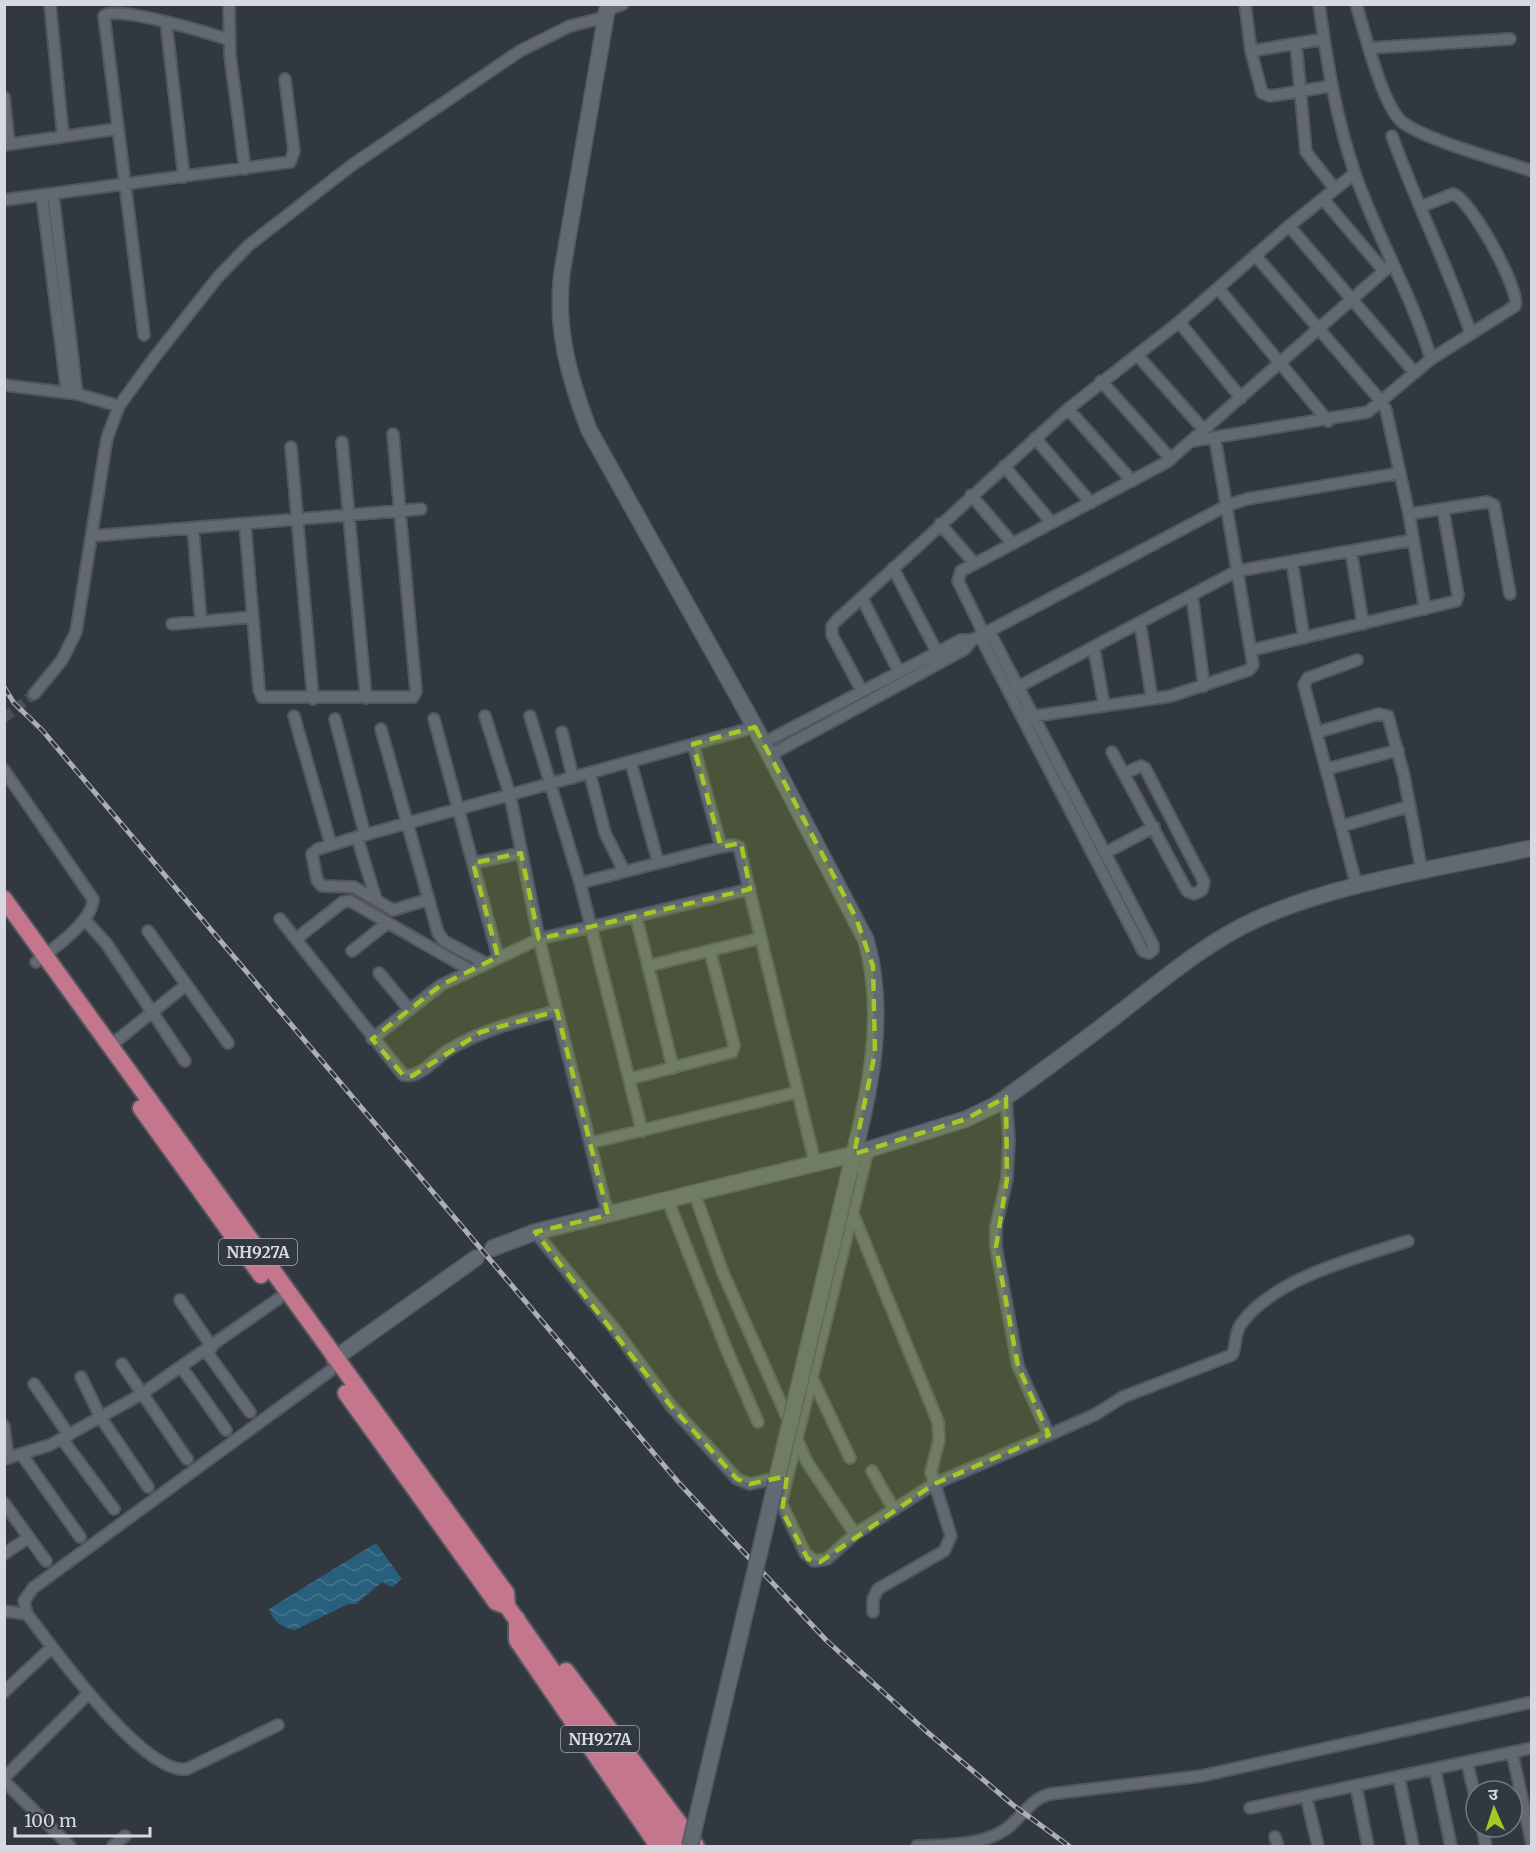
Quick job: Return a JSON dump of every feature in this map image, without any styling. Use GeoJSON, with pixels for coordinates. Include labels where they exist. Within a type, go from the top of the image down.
{"type":"FeatureCollection","features":[{"type":"Feature","properties":{"kind":"highway","name":"NH927A"},"geometry":{"type":"LineString","coordinates":[[4,899],[40,959],[278,1299],[332,1365]]}},
{"type":"Feature","properties":{"kind":"highway","name":"NH927A"},"geometry":{"type":"LineString","coordinates":[[4,918],[110,1046],[496,1602],[516,1618],[676,1846]]}},
{"type":"Feature","properties":{"kind":"highway"},"geometry":{"type":"LineString","coordinates":[[516,1618],[517,1640],[658,1846]]}},
{"type":"Feature","properties":{"kind":"highway"},"geometry":{"type":"LineString","coordinates":[[516,1618],[535,1628],[696,1846]]}},
{"type":"Feature","properties":{"kind":"main road"},"geometry":{"type":"LineString","coordinates":[[607,11],[560,292],[562,344],[572,384],[589,430],[754,727],[856,918],[873,966],[877,1008],[875,1053],[861,1152],[850,1170],[690,1846]]}},
{"type":"Feature","properties":{"kind":"main road"},"geometry":{"type":"LineString","coordinates":[[493,1248],[535,1232],[695,1195],[861,1152],[966,1119],[1006,1097],[1169,974],[1224,936],[1285,907],[1357,887],[1532,848]]}},
{"type":"Feature","properties":{"kind":"main road"},"geometry":{"type":"LineString","coordinates":[[332,1365],[476,1258]]}},
{"type":"Feature","properties":{"kind":"street"},"geometry":{"type":"LineString","coordinates":[[50,4],[63,136]]}},
{"type":"Feature","properties":{"kind":"street"},"geometry":{"type":"LineString","coordinates":[[229,4],[229,40],[245,169]]}},
{"type":"Feature","properties":{"kind":"street"},"geometry":{"type":"LineString","coordinates":[[34,694],[62,660],[76,632],[107,438],[119,406],[218,277],[249,245],[352,165],[416,121],[520,51],[570,26],[623,4]]}},
{"type":"Feature","properties":{"kind":"street"},"geometry":{"type":"LineString","coordinates":[[1245,4],[1251,51],[1262,93],[1270,96],[1331,86]]}},
{"type":"Feature","properties":{"kind":"street"},"geometry":{"type":"LineString","coordinates":[[1319,4],[1331,86],[1355,173],[1388,267],[1418,317],[1431,360]]}},
{"type":"Feature","properties":{"kind":"street"},"geometry":{"type":"LineString","coordinates":[[1356,4],[1386,97],[1399,119],[1418,132],[1532,171]]}},
{"type":"Feature","properties":{"kind":"street"},"geometry":{"type":"LineString","coordinates":[[144,335],[116,129],[104,16],[113,12],[166,22],[205,31],[229,40]]}},
{"type":"Feature","properties":{"kind":"street"},"geometry":{"type":"LineString","coordinates":[[166,22],[184,177]]}},
{"type":"Feature","properties":{"kind":"street"},"geometry":{"type":"LineString","coordinates":[[1251,51],[1324,39]]}},
{"type":"Feature","properties":{"kind":"street"},"geometry":{"type":"LineString","coordinates":[[1370,48],[1510,39]]}},
{"type":"Feature","properties":{"kind":"street"},"geometry":{"type":"LineString","coordinates":[[1296,44],[1306,152],[1335,189]]}},
{"type":"Feature","properties":{"kind":"street"},"geometry":{"type":"LineString","coordinates":[[4,200],[288,163],[293,160],[285,78]]}},
{"type":"Feature","properties":{"kind":"street"},"geometry":{"type":"LineString","coordinates":[[4,97],[7,144],[116,129]]}},
{"type":"Feature","properties":{"kind":"street"},"geometry":{"type":"LineString","coordinates":[[1392,136],[1453,283],[1471,334]]}},
{"type":"Feature","properties":{"kind":"street"},"geometry":{"type":"LineString","coordinates":[[862,691],[831,630],[836,621],[971,495],[1068,409],[1101,381],[1138,356],[1289,226],[1355,173]]}},
{"type":"Feature","properties":{"kind":"street"},"geometry":{"type":"LineString","coordinates":[[1191,441],[1328,421],[1368,412],[1431,360],[1513,309],[1517,303],[1515,293],[1494,248],[1459,196],[1452,194],[1420,207]]}},
{"type":"Feature","properties":{"kind":"street"},"geometry":{"type":"LineString","coordinates":[[48,195],[72,393]]}},
{"type":"Feature","properties":{"kind":"street"},"geometry":{"type":"LineString","coordinates":[[1323,199],[1388,267]]}},
{"type":"Feature","properties":{"kind":"street"},"geometry":{"type":"LineString","coordinates":[[1289,226],[1415,373]]}},
{"type":"Feature","properties":{"kind":"street"},"geometry":{"type":"LineString","coordinates":[[1255,255],[1381,401],[1390,421],[1425,609]]}},
{"type":"Feature","properties":{"kind":"street"},"geometry":{"type":"LineString","coordinates":[[1013,689],[1022,718],[1143,951],[1149,953],[1153,950],[1153,945],[1033,717],[1013,689],[981,635],[958,581],[958,574],[1171,459],[1388,267]]}},
{"type":"Feature","properties":{"kind":"street"},"geometry":{"type":"LineString","coordinates":[[1218,288],[1328,421]]}},
{"type":"Feature","properties":{"kind":"street"},"geometry":{"type":"LineString","coordinates":[[1179,322],[1241,398]]}},
{"type":"Feature","properties":{"kind":"street"},"geometry":{"type":"LineString","coordinates":[[1138,356],[1204,430]]}},
{"type":"Feature","properties":{"kind":"street"},"geometry":{"type":"LineString","coordinates":[[1101,381],[1171,459]]}},
{"type":"Feature","properties":{"kind":"street"},"geometry":{"type":"LineString","coordinates":[[4,385],[72,393],[119,406]]}},
{"type":"Feature","properties":{"kind":"street"},"geometry":{"type":"LineString","coordinates":[[1068,409],[1132,481]]}},
{"type":"Feature","properties":{"kind":"street"},"geometry":{"type":"LineString","coordinates":[[245,524],[259,690],[262,697],[313,699],[413,697],[416,691],[393,434]]}},
{"type":"Feature","properties":{"kind":"street"},"geometry":{"type":"LineString","coordinates":[[1035,438],[1091,503]]}},
{"type":"Feature","properties":{"kind":"street"},"geometry":{"type":"LineString","coordinates":[[1022,718],[1152,699],[1204,686],[1251,668],[1252,650],[1215,438]]}},
{"type":"Feature","properties":{"kind":"street"},"geometry":{"type":"LineString","coordinates":[[342,442],[366,698]]}},
{"type":"Feature","properties":{"kind":"street"},"geometry":{"type":"LineString","coordinates":[[291,447],[313,699]]}},
{"type":"Feature","properties":{"kind":"street"},"geometry":{"type":"LineString","coordinates":[[1004,466],[1052,523]]}},
{"type":"Feature","properties":{"kind":"street"},"geometry":{"type":"LineString","coordinates":[[766,749],[965,649],[981,635],[1226,506],[1400,472]]}},
{"type":"Feature","properties":{"kind":"street"},"geometry":{"type":"LineString","coordinates":[[971,495],[1013,544]]}},
{"type":"Feature","properties":{"kind":"street"},"geometry":{"type":"LineString","coordinates":[[1409,514],[1487,502],[1494,505],[1510,594]]}},
{"type":"Feature","properties":{"kind":"street"},"geometry":{"type":"LineString","coordinates":[[92,536],[421,509]]}},
{"type":"Feature","properties":{"kind":"street"},"geometry":{"type":"LineString","coordinates":[[1252,650],[1454,602],[1457,598],[1443,509]]}},
{"type":"Feature","properties":{"kind":"street"},"geometry":{"type":"LineString","coordinates":[[940,524],[975,564]]}},
{"type":"Feature","properties":{"kind":"street"},"geometry":{"type":"LineString","coordinates":[[193,528],[201,622]]}},
{"type":"Feature","properties":{"kind":"street"},"geometry":{"type":"LineString","coordinates":[[1013,689],[1237,571],[1413,540]]}},
{"type":"Feature","properties":{"kind":"street"},"geometry":{"type":"LineString","coordinates":[[1351,551],[1363,624]]}},
{"type":"Feature","properties":{"kind":"street"},"geometry":{"type":"LineString","coordinates":[[1292,562],[1304,638]]}},
{"type":"Feature","properties":{"kind":"street"},"geometry":{"type":"LineString","coordinates":[[893,568],[937,652]]}},
{"type":"Feature","properties":{"kind":"street"},"geometry":{"type":"LineString","coordinates":[[1192,595],[1204,686]]}},
{"type":"Feature","properties":{"kind":"street"},"geometry":{"type":"LineString","coordinates":[[862,598],[898,672]]}},
{"type":"Feature","properties":{"kind":"street"},"geometry":{"type":"LineString","coordinates":[[172,624],[254,617]]}},
{"type":"Feature","properties":{"kind":"street"},"geometry":{"type":"LineString","coordinates":[[1140,623],[1152,699]]}},
{"type":"Feature","properties":{"kind":"street"},"geometry":{"type":"LineString","coordinates":[[766,749],[862,691],[961,640],[981,635]]}},
{"type":"Feature","properties":{"kind":"street"},"geometry":{"type":"LineString","coordinates":[[1094,648],[1104,705]]}},
{"type":"Feature","properties":{"kind":"street"},"geometry":{"type":"LineString","coordinates":[[1357,660],[1305,681],[1304,692],[1318,732],[1357,887]]}},
{"type":"Feature","properties":{"kind":"street"},"geometry":{"type":"LineString","coordinates":[[1318,732],[1386,714],[1398,750],[1422,872]]}},
{"type":"Feature","properties":{"kind":"street"},"geometry":{"type":"LineString","coordinates":[[294,716],[331,845]]}},
{"type":"Feature","properties":{"kind":"street"},"geometry":{"type":"LineString","coordinates":[[485,716],[510,795],[539,939],[608,1215]]}},
{"type":"Feature","properties":{"kind":"street"},"geometry":{"type":"LineString","coordinates":[[530,716],[580,883],[642,1131]]}},
{"type":"Feature","properties":{"kind":"street"},"geometry":{"type":"LineString","coordinates":[[335,719],[376,898]]}},
{"type":"Feature","properties":{"kind":"street"},"geometry":{"type":"LineString","coordinates":[[434,719],[498,957]]}},
{"type":"Feature","properties":{"kind":"street"},"geometry":{"type":"LineString","coordinates":[[427,900],[393,910],[376,898],[350,886],[326,887],[319,884],[312,854],[331,845],[361,836],[631,763],[754,727]]}},
{"type":"Feature","properties":{"kind":"street"},"geometry":{"type":"LineString","coordinates":[[381,729],[427,900],[440,938],[485,963]]}},
{"type":"Feature","properties":{"kind":"street"},"geometry":{"type":"LineString","coordinates":[[562,732],[573,778]]}},
{"type":"Feature","properties":{"kind":"street"},"geometry":{"type":"LineString","coordinates":[[693,744],[721,847]]}},
{"type":"Feature","properties":{"kind":"street"},"geometry":{"type":"LineString","coordinates":[[1327,769],[1398,750]]}},
{"type":"Feature","properties":{"kind":"street"},"geometry":{"type":"LineString","coordinates":[[1112,752],[1187,891],[1194,894],[1202,890],[1204,882],[1145,768],[1141,765],[1125,773]]}},
{"type":"Feature","properties":{"kind":"street"},"geometry":{"type":"LineString","coordinates":[[631,763],[658,862]]}},
{"type":"Feature","properties":{"kind":"street"},"geometry":{"type":"LineString","coordinates":[[4,770],[90,891],[93,906],[85,920],[40,959]]}},
{"type":"Feature","properties":{"kind":"street"},"geometry":{"type":"LineString","coordinates":[[590,774],[605,833],[624,871]]}},
{"type":"Feature","properties":{"kind":"street"},"geometry":{"type":"LineString","coordinates":[[1342,826],[1410,806]]}},
{"type":"Feature","properties":{"kind":"street"},"geometry":{"type":"LineString","coordinates":[[1105,853],[1154,827]]}},
{"type":"Feature","properties":{"kind":"street"},"geometry":{"type":"LineString","coordinates":[[580,883],[721,847],[736,845],[742,851],[815,1163]]}},
{"type":"Feature","properties":{"kind":"street"},"geometry":{"type":"LineString","coordinates":[[473,863],[521,853]]}},
{"type":"Feature","properties":{"kind":"street"},"geometry":{"type":"LineString","coordinates":[[372,1039],[441,985],[539,939],[750,889]]}},
{"type":"Feature","properties":{"kind":"street"},"geometry":{"type":"LineString","coordinates":[[296,939],[345,901],[350,901],[386,924],[470,970]]}},
{"type":"Feature","properties":{"kind":"street"},"geometry":{"type":"LineString","coordinates":[[636,916],[673,1068]]}},
{"type":"Feature","properties":{"kind":"street"},"geometry":{"type":"LineString","coordinates":[[280,919],[372,1039],[403,1075],[412,1076],[481,1032],[557,1011]]}},
{"type":"Feature","properties":{"kind":"street"},"geometry":{"type":"LineString","coordinates":[[85,920],[106,943],[154,1011],[185,1061]]}},
{"type":"Feature","properties":{"kind":"street"},"geometry":{"type":"LineString","coordinates":[[352,951],[386,924]]}},
{"type":"Feature","properties":{"kind":"street"},"geometry":{"type":"LineString","coordinates":[[148,932],[228,1043]]}},
{"type":"Feature","properties":{"kind":"street"},"geometry":{"type":"LineString","coordinates":[[648,966],[761,939]]}},
{"type":"Feature","properties":{"kind":"street"},"geometry":{"type":"LineString","coordinates":[[629,1079],[729,1054],[734,1048],[710,951]]}},
{"type":"Feature","properties":{"kind":"street"},"geometry":{"type":"LineString","coordinates":[[379,973],[410,1009]]}},
{"type":"Feature","properties":{"kind":"street"},"geometry":{"type":"LineString","coordinates":[[110,1046],[186,985]]}},
{"type":"Feature","properties":{"kind":"street"},"geometry":{"type":"LineString","coordinates":[[590,1143],[798,1092]]}},
{"type":"Feature","properties":{"kind":"street"},"geometry":{"type":"LineString","coordinates":[[1006,1097],[1009,1140],[1007,1179],[996,1226],[996,1247],[1018,1366],[1049,1435]]}},
{"type":"Feature","properties":{"kind":"street"},"geometry":{"type":"LineString","coordinates":[[861,1152],[853,1214],[795,1437],[781,1508],[808,1558],[820,1562],[827,1559],[855,1534],[934,1484],[1049,1435],[1124,1397],[1232,1355],[1240,1325],[1256,1307],[1279,1291],[1348,1260],[1408,1241]]}},
{"type":"Feature","properties":{"kind":"street"},"geometry":{"type":"LineString","coordinates":[[695,1195],[723,1273],[795,1437],[807,1462],[855,1534]]}},
{"type":"Feature","properties":{"kind":"street"},"geometry":{"type":"LineString","coordinates":[[668,1201],[758,1422]]}},
{"type":"Feature","properties":{"kind":"street"},"geometry":{"type":"LineString","coordinates":[[853,1214],[938,1422],[939,1440],[932,1472],[951,1536],[949,1547],[878,1588],[873,1599],[873,1612]]}},
{"type":"Feature","properties":{"kind":"street"},"geometry":{"type":"LineString","coordinates":[[535,1232],[616,1331],[670,1406],[737,1479],[750,1484],[787,1476]]}},
{"type":"Feature","properties":{"kind":"street"},"geometry":{"type":"LineString","coordinates":[[4,1426],[6,1459],[22,1455],[65,1437],[140,1395],[182,1368],[278,1299]]}},
{"type":"Feature","properties":{"kind":"street"},"geometry":{"type":"LineString","coordinates":[[180,1300],[250,1412]]}},
{"type":"Feature","properties":{"kind":"street"},"geometry":{"type":"LineString","coordinates":[[122,1365],[140,1395],[187,1459]]}},
{"type":"Feature","properties":{"kind":"street"},"geometry":{"type":"LineString","coordinates":[[278,1725],[187,1769],[179,1770],[165,1766],[120,1728],[88,1694],[27,1614],[24,1601],[33,1588],[332,1365]]}},
{"type":"Feature","properties":{"kind":"street"},"geometry":{"type":"LineString","coordinates":[[182,1368],[226,1430]]}},
{"type":"Feature","properties":{"kind":"street"},"geometry":{"type":"LineString","coordinates":[[81,1377],[101,1418],[148,1487]]}},
{"type":"Feature","properties":{"kind":"street"},"geometry":{"type":"LineString","coordinates":[[812,1378],[850,1458]]}},
{"type":"Feature","properties":{"kind":"street"},"geometry":{"type":"LineString","coordinates":[[34,1384],[65,1437],[114,1509]]}},
{"type":"Feature","properties":{"kind":"street"},"geometry":{"type":"LineString","coordinates":[[22,1455],[80,1538]]}},
{"type":"Feature","properties":{"kind":"street"},"geometry":{"type":"LineString","coordinates":[[872,1471],[894,1510]]}},
{"type":"Feature","properties":{"kind":"street"},"geometry":{"type":"LineString","coordinates":[[4,1503],[46,1561]]}},
{"type":"Feature","properties":{"kind":"street"},"geometry":{"type":"LineString","coordinates":[[6,1551],[28,1538]]}},
{"type":"Feature","properties":{"kind":"street"},"geometry":{"type":"LineString","coordinates":[[4,1611],[27,1614]]}},
{"type":"Feature","properties":{"kind":"street"},"geometry":{"type":"LineString","coordinates":[[4,1692],[52,1647]]}},
{"type":"Feature","properties":{"kind":"street"},"geometry":{"type":"LineString","coordinates":[[70,1846],[4,1780],[88,1694]]}},
{"type":"Feature","properties":{"kind":"street"},"geometry":{"type":"LineString","coordinates":[[916,1846],[982,1843],[1004,1831],[1030,1804],[1050,1794],[1202,1776],[1532,1702]]}},
{"type":"Feature","properties":{"kind":"street"},"geometry":{"type":"LineString","coordinates":[[1250,1808],[1400,1778],[1532,1748]]}},
{"type":"Feature","properties":{"kind":"street"},"geometry":{"type":"LineString","coordinates":[[1512,1752],[1531,1843]]}},
{"type":"Feature","properties":{"kind":"street"},"geometry":{"type":"LineString","coordinates":[[1467,1762],[1471,1779]]}},
{"type":"Feature","properties":{"kind":"street"},"geometry":{"type":"LineString","coordinates":[[1435,1770],[1452,1846]]}},
{"type":"Feature","properties":{"kind":"street"},"geometry":{"type":"LineString","coordinates":[[1400,1778],[1413,1846]]}},
{"type":"Feature","properties":{"kind":"street"},"geometry":{"type":"LineString","coordinates":[[1356,1786],[1368,1846]]}},
{"type":"Feature","properties":{"kind":"street"},"geometry":{"type":"LineString","coordinates":[[1306,1796],[1318,1846]]}},
{"type":"Feature","properties":{"kind":"street"},"geometry":{"type":"LineString","coordinates":[[113,1846],[125,1836]]}},
{"type":"Feature","properties":{"kind":"highlighted area"},"geometry":{"type":"Polygon","coordinates":[[[755,727],[856,918],[873,966],[875,1053],[854,1154],[966,1119],[1006,1097],[1007,1179],[996,1247],[1018,1366],[1049,1435],[934,1484],[820,1562],[808,1559],[782,1511],[787,1476],[750,1484],[737,1479],[671,1406],[535,1232],[608,1215],[557,1011],[481,1032],[412,1076],[403,1075],[372,1039],[441,985],[498,957],[473,863],[521,853],[539,939],[750,889],[741,843],[721,847],[693,744],[755,727]]]}},
{"type":"Feature","properties":{"kind":"water"},"geometry":{"type":"Polygon","coordinates":[[[376,1543],[402,1579],[392,1587],[382,1582],[356,1604],[348,1604],[295,1630],[282,1626],[273,1617],[269,1609],[376,1543]]]}},
{"type":"Feature","properties":{"kind":"tunnel"},"geometry":{"type":"LineString","coordinates":[[4,718],[34,694]]}},
{"type":"Feature","properties":{"kind":"railway"},"geometry":{"type":"LineString","coordinates":[[4,687],[14,703],[42,730],[679,1483],[826,1640],[926,1731],[1013,1805],[1069,1846]]}}]}
